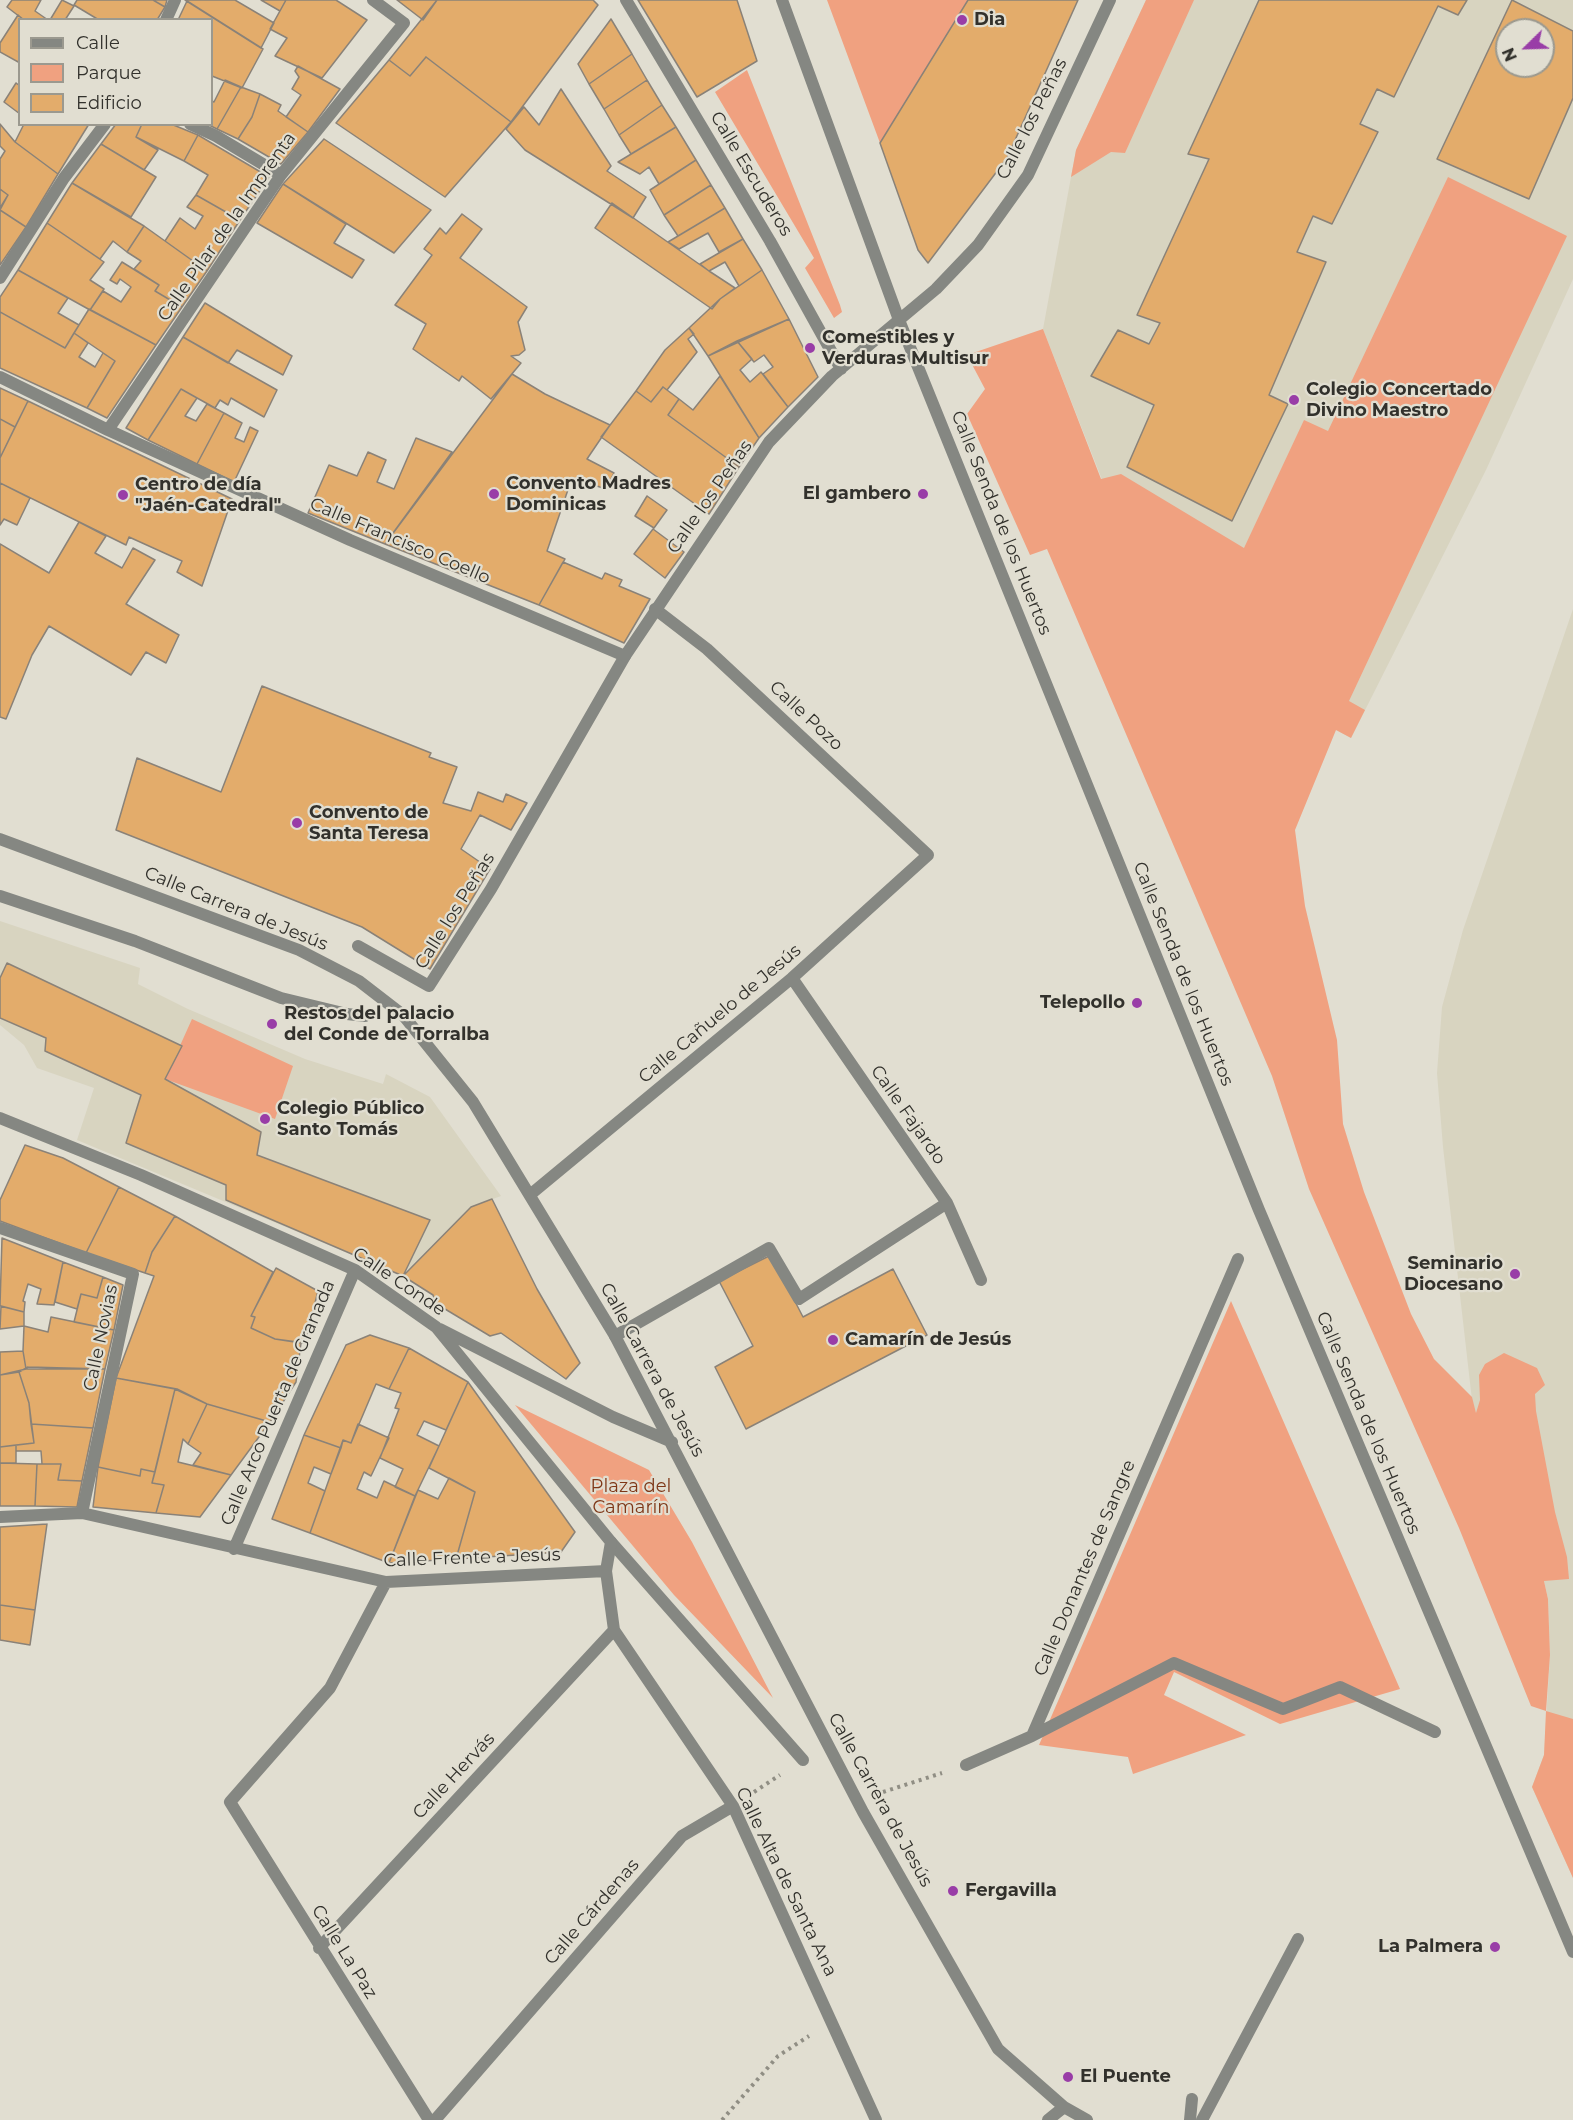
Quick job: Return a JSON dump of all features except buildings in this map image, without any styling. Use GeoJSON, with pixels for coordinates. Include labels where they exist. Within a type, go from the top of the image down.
{"type":"FeatureCollection","features":[{"type":"Feature","properties":{"kind":"street"},"geometry":{"type":"LineString","coordinates":[[167,18],[175,0]]}},
{"type":"Feature","properties":{"kind":"street","name":"Calle Pilar de la Imprenta"},"geometry":{"type":"LineString","coordinates":[[108,430],[281,175],[404,23],[373,0]]}},
{"type":"Feature","properties":{"kind":"street","name":"Calle Escuderos"},"geometry":{"type":"LineString","coordinates":[[626,0],[770,241],[842,369]]}},
{"type":"Feature","properties":{"kind":"street","name":"Calle Senda de los Huertos"},"geometry":{"type":"LineString","coordinates":[[782,0],[899,320],[1259,1210],[1573,1952]]}},
{"type":"Feature","properties":{"kind":"street","name":"Calle los Peñas"},"geometry":{"type":"LineString","coordinates":[[358,946],[429,986],[491,889],[625,656],[769,442],[842,369],[936,289],[978,245],[1028,175],[1110,0]]}},
{"type":"Feature","properties":{"kind":"street"},"geometry":{"type":"LineString","coordinates":[[0,278],[64,178],[103,126]]}},
{"type":"Feature","properties":{"kind":"street"},"geometry":{"type":"LineString","coordinates":[[194,126],[216,136],[281,175]]}},
{"type":"Feature","properties":{"kind":"street","name":"Calle Francisco Coello"},"geometry":{"type":"LineString","coordinates":[[0,377],[108,430],[350,540],[625,656]]}},
{"type":"Feature","properties":{"kind":"street","name":"Calle Pozo"},"geometry":{"type":"LineString","coordinates":[[655,609],[707,649],[928,855]]}},
{"type":"Feature","properties":{"kind":"street","name":"Calle Carrera de Jesús"},"geometry":{"type":"LineString","coordinates":[[0,839],[299,950],[359,981],[403,1015],[473,1102],[531,1194],[615,1336],[863,1812],[998,2049],[1064,2107],[1087,2120]]}},
{"type":"Feature","properties":{"kind":"street","name":"Calle Cañuelo de Jesús"},"geometry":{"type":"LineString","coordinates":[[531,1194],[792,978],[928,855]]}},
{"type":"Feature","properties":{"kind":"street"},"geometry":{"type":"LineString","coordinates":[[0,896],[135,941],[281,998],[347,1014],[365,1016]]}},
{"type":"Feature","properties":{"kind":"street","name":"Calle Fajardo"},"geometry":{"type":"LineString","coordinates":[[792,978],[947,1203],[981,1280]]}},
{"type":"Feature","properties":{"kind":"street","name":"Calle Conde"},"geometry":{"type":"LineString","coordinates":[[0,1118],[141,1175],[355,1270],[436,1327],[611,1542],[803,1760]]}},
{"type":"Feature","properties":{"kind":"street"},"geometry":{"type":"LineString","coordinates":[[615,1336],[769,1248],[800,1299],[947,1203]]}},
{"type":"Feature","properties":{"kind":"street","name":"Calle Novias"},"geometry":{"type":"LineString","coordinates":[[0,1228],[133,1274],[82,1512]]}},
{"type":"Feature","properties":{"kind":"street","name":"Calle Donantes de Sangre"},"geometry":{"type":"LineString","coordinates":[[1032,1736],[1238,1259]]}},
{"type":"Feature","properties":{"kind":"street","name":"Calle Arco Puerta de Granada"},"geometry":{"type":"LineString","coordinates":[[234,1549],[355,1270]]}},
{"type":"Feature","properties":{"kind":"street"},"geometry":{"type":"LineString","coordinates":[[436,1327],[613,1417],[672,1442]]}},
{"type":"Feature","properties":{"kind":"street","name":"Calle Frente a Jesús"},"geometry":{"type":"LineString","coordinates":[[0,1517],[82,1512],[234,1549],[386,1582],[606,1571]]}},
{"type":"Feature","properties":{"kind":"street"},"geometry":{"type":"LineString","coordinates":[[606,1571],[611,1542]]}},
{"type":"Feature","properties":{"kind":"street","name":"Calle Alta de Santa Ana"},"geometry":{"type":"LineString","coordinates":[[606,1571],[615,1630],[733,1806],[876,2120]]}},
{"type":"Feature","properties":{"kind":"street","name":"Calle La Paz"},"geometry":{"type":"LineString","coordinates":[[386,1582],[330,1688],[230,1802],[319,1948],[429,2120]]}},
{"type":"Feature","properties":{"kind":"street","name":"Calle Hervás"},"geometry":{"type":"LineString","coordinates":[[319,1948],[615,1630]]}},
{"type":"Feature","properties":{"kind":"street"},"geometry":{"type":"LineString","coordinates":[[966,1766],[1032,1736],[1174,1663],[1283,1709],[1340,1687],[1435,1732]]}},
{"type":"Feature","properties":{"kind":"street","name":"Calle Cárdenas"},"geometry":{"type":"LineString","coordinates":[[435,2120],[682,1836],[733,1806]]}},
{"type":"Feature","properties":{"kind":"street"},"geometry":{"type":"LineString","coordinates":[[1202,2120],[1298,1939]]}},
{"type":"Feature","properties":{"kind":"street"},"geometry":{"type":"LineString","coordinates":[[1190,2120],[1192,2099]]}},
{"type":"Feature","properties":{"kind":"street"},"geometry":{"type":"LineString","coordinates":[[865,2100],[881,2120]]}},
{"type":"Feature","properties":{"kind":"street"},"geometry":{"type":"LineString","coordinates":[[1047,2120],[1064,2107]]}},
{"type":"Feature","properties":{"kind":"path"},"geometry":{"type":"LineString","coordinates":[[733,1806],[803,1760]]}},
{"type":"Feature","properties":{"kind":"path"},"geometry":{"type":"LineString","coordinates":[[874,1795],[966,1766]]}},
{"type":"Feature","properties":{"kind":"path"},"geometry":{"type":"LineString","coordinates":[[722,2120],[778,2056],[832,2021]]}},
{"type":"Feature","properties":{"kind":"shaded area","name":"Colegio Concertado Divino Maestro"},"geometry":{"type":"Polygon","coordinates":[[[1146,0],[1573,0],[1573,279],[1486,470],[1351,738],[1223,669],[1137,569],[1043,329],[1076,150],[1146,0]]]}},
{"type":"Feature","properties":{"kind":"shaded area","name":"Seminario Diocesano"},"geometry":{"type":"Polygon","coordinates":[[[1573,609],[1573,1878],[1532,1787],[1544,1755],[1550,1655],[1548,1599],[1535,1540],[1484,1441],[1472,1400],[1443,1147],[1437,1073],[1442,1007],[1463,930],[1573,609]]]}},
{"type":"Feature","properties":{"kind":"shaded area","name":"Colegio Público Santo Tomás"},"geometry":{"type":"Polygon","coordinates":[[[0,921],[140,968],[138,984],[188,1009],[305,1059],[383,1084],[386,1074],[430,1097],[501,1196],[471,1207],[403,1276],[77,1140],[94,1088],[37,1068],[24,1045],[0,1025],[0,921]]]}},
{"type":"Feature","properties":{"kind":"green space"},"geometry":{"type":"Polygon","coordinates":[[[827,0],[968,0],[880,143],[827,0]]]}},
{"type":"Feature","properties":{"kind":"green space"},"geometry":{"type":"Polygon","coordinates":[[[1146,0],[1194,0],[1125,153],[1111,152],[1071,177],[1076,150],[1146,0]]]}},
{"type":"Feature","properties":{"kind":"green space"},"geometry":{"type":"Polygon","coordinates":[[[747,70],[840,305],[842,312],[834,318],[805,268],[814,258],[715,92],[747,70]]]}},
{"type":"Feature","properties":{"kind":"green space"},"geometry":{"type":"Polygon","coordinates":[[[1448,177],[1567,236],[1349,701],[1365,710],[1351,738],[1336,730],[1295,830],[1305,906],[1337,1040],[1343,1124],[1364,1192],[1411,1314],[1434,1359],[1472,1397],[1476,1413],[1480,1400],[1479,1375],[1485,1364],[1504,1353],[1537,1368],[1545,1385],[1535,1394],[1536,1411],[1555,1512],[1567,1557],[1569,1579],[1544,1581],[1548,1599],[1550,1655],[1546,1711],[1531,1706],[1459,1528],[1309,1189],[1272,1076],[1047,549],[1030,555],[967,414],[985,389],[967,355],[1043,329],[1101,479],[1121,474],[1244,548],[1304,420],[1328,431],[1448,177]]]}},
{"type":"Feature","properties":{"kind":"green space"},"geometry":{"type":"Polygon","coordinates":[[[192,1019],[293,1066],[275,1119],[165,1079],[192,1019]]]}},
{"type":"Feature","properties":{"kind":"green space"},"geometry":{"type":"Polygon","coordinates":[[[1231,1301],[1400,1689],[1280,1724],[1174,1672],[1164,1695],[1246,1735],[1133,1774],[1128,1757],[1039,1745],[1231,1301]]]}},
{"type":"Feature","properties":{"kind":"green space","name":"Plaza del Camarín"},"geometry":{"type":"Polygon","coordinates":[[[515,1405],[649,1470],[692,1542],[773,1698],[674,1595],[515,1405]]]}},
{"type":"Feature","properties":{"kind":"green space"},"geometry":{"type":"Polygon","coordinates":[[[1546,1711],[1573,1719],[1573,1878],[1532,1787],[1544,1755],[1546,1711]]]}},
{"type":"Feature","properties":{"kind":"place","name":"Dia"},"geometry":{"type":"Point","coordinates":[962,20]}},
{"type":"Feature","properties":{"kind":"place","name":"Comestibles y Verduras Multisur"},"geometry":{"type":"Point","coordinates":[810,348]}},
{"type":"Feature","properties":{"kind":"place","name":"Colegio Concertado Divino Maestro"},"geometry":{"type":"Point","coordinates":[1294,400]}},
{"type":"Feature","properties":{"kind":"place","name":"Convento Madres Dominicas"},"geometry":{"type":"Point","coordinates":[494,494]}},
{"type":"Feature","properties":{"kind":"place","name":"El gambero"},"geometry":{"type":"Point","coordinates":[923,494]}},
{"type":"Feature","properties":{"kind":"place","name":"Centro de día \"Jaén-Catedral\""},"geometry":{"type":"Point","coordinates":[123,495]}},
{"type":"Feature","properties":{"kind":"place","name":"Convento de Santa Teresa"},"geometry":{"type":"Point","coordinates":[297,823]}},
{"type":"Feature","properties":{"kind":"place","name":"Telepollo"},"geometry":{"type":"Point","coordinates":[1137,1003]}},
{"type":"Feature","properties":{"kind":"place","name":"Restos del palacio del Conde de Torralba"},"geometry":{"type":"Point","coordinates":[272,1024]}},
{"type":"Feature","properties":{"kind":"place","name":"Colegio Público Santo Tomás"},"geometry":{"type":"Point","coordinates":[265,1119]}},
{"type":"Feature","properties":{"kind":"place","name":"Seminario Diocesano"},"geometry":{"type":"Point","coordinates":[1515,1274]}},
{"type":"Feature","properties":{"kind":"place","name":"Camarín de Jesús"},"geometry":{"type":"Point","coordinates":[833,1340]}},
{"type":"Feature","properties":{"kind":"place","name":"Fergavilla"},"geometry":{"type":"Point","coordinates":[953,1891]}},
{"type":"Feature","properties":{"kind":"place","name":"La Palmera"},"geometry":{"type":"Point","coordinates":[1495,1947]}},
{"type":"Feature","properties":{"kind":"place","name":"El Puente"},"geometry":{"type":"Point","coordinates":[1068,2077]}}]}
